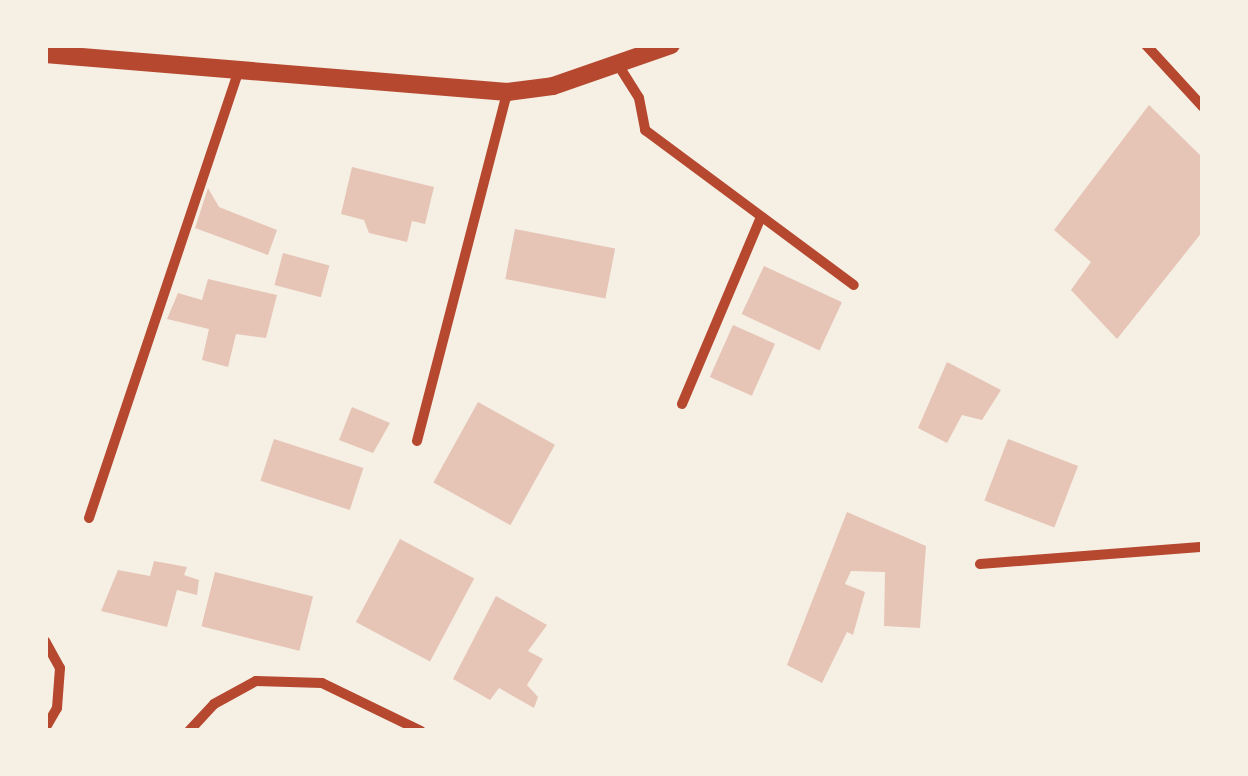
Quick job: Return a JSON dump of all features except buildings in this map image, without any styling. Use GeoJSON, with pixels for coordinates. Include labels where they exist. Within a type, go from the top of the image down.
{"type":"FeatureCollection","features":[{"type":"Feature","properties":{"kind":"street"},"geometry":{"type":"LineString","coordinates":[[45,54],[507,92],[553,86],[671,45]]}},
{"type":"Feature","properties":{"kind":"street"},"geometry":{"type":"LineString","coordinates":[[1146,45],[1203,107]]}},
{"type":"Feature","properties":{"kind":"street"},"geometry":{"type":"LineString","coordinates":[[618,63],[639,98],[644,130],[854,286]]}},
{"type":"Feature","properties":{"kind":"street"},"geometry":{"type":"LineString","coordinates":[[89,518],[238,72]]}},
{"type":"Feature","properties":{"kind":"street"},"geometry":{"type":"LineString","coordinates":[[416,441],[507,92]]}},
{"type":"Feature","properties":{"kind":"street"},"geometry":{"type":"LineString","coordinates":[[682,404],[761,217]]}},
{"type":"Feature","properties":{"kind":"street"},"geometry":{"type":"LineString","coordinates":[[980,564],[1203,547]]}},
{"type":"Feature","properties":{"kind":"street"},"geometry":{"type":"LineString","coordinates":[[45,641],[60,668],[57,708],[45,730]]}},
{"type":"Feature","properties":{"kind":"street"},"geometry":{"type":"LineString","coordinates":[[188,731],[214,704],[256,681],[322,684],[421,731]]}}]}
